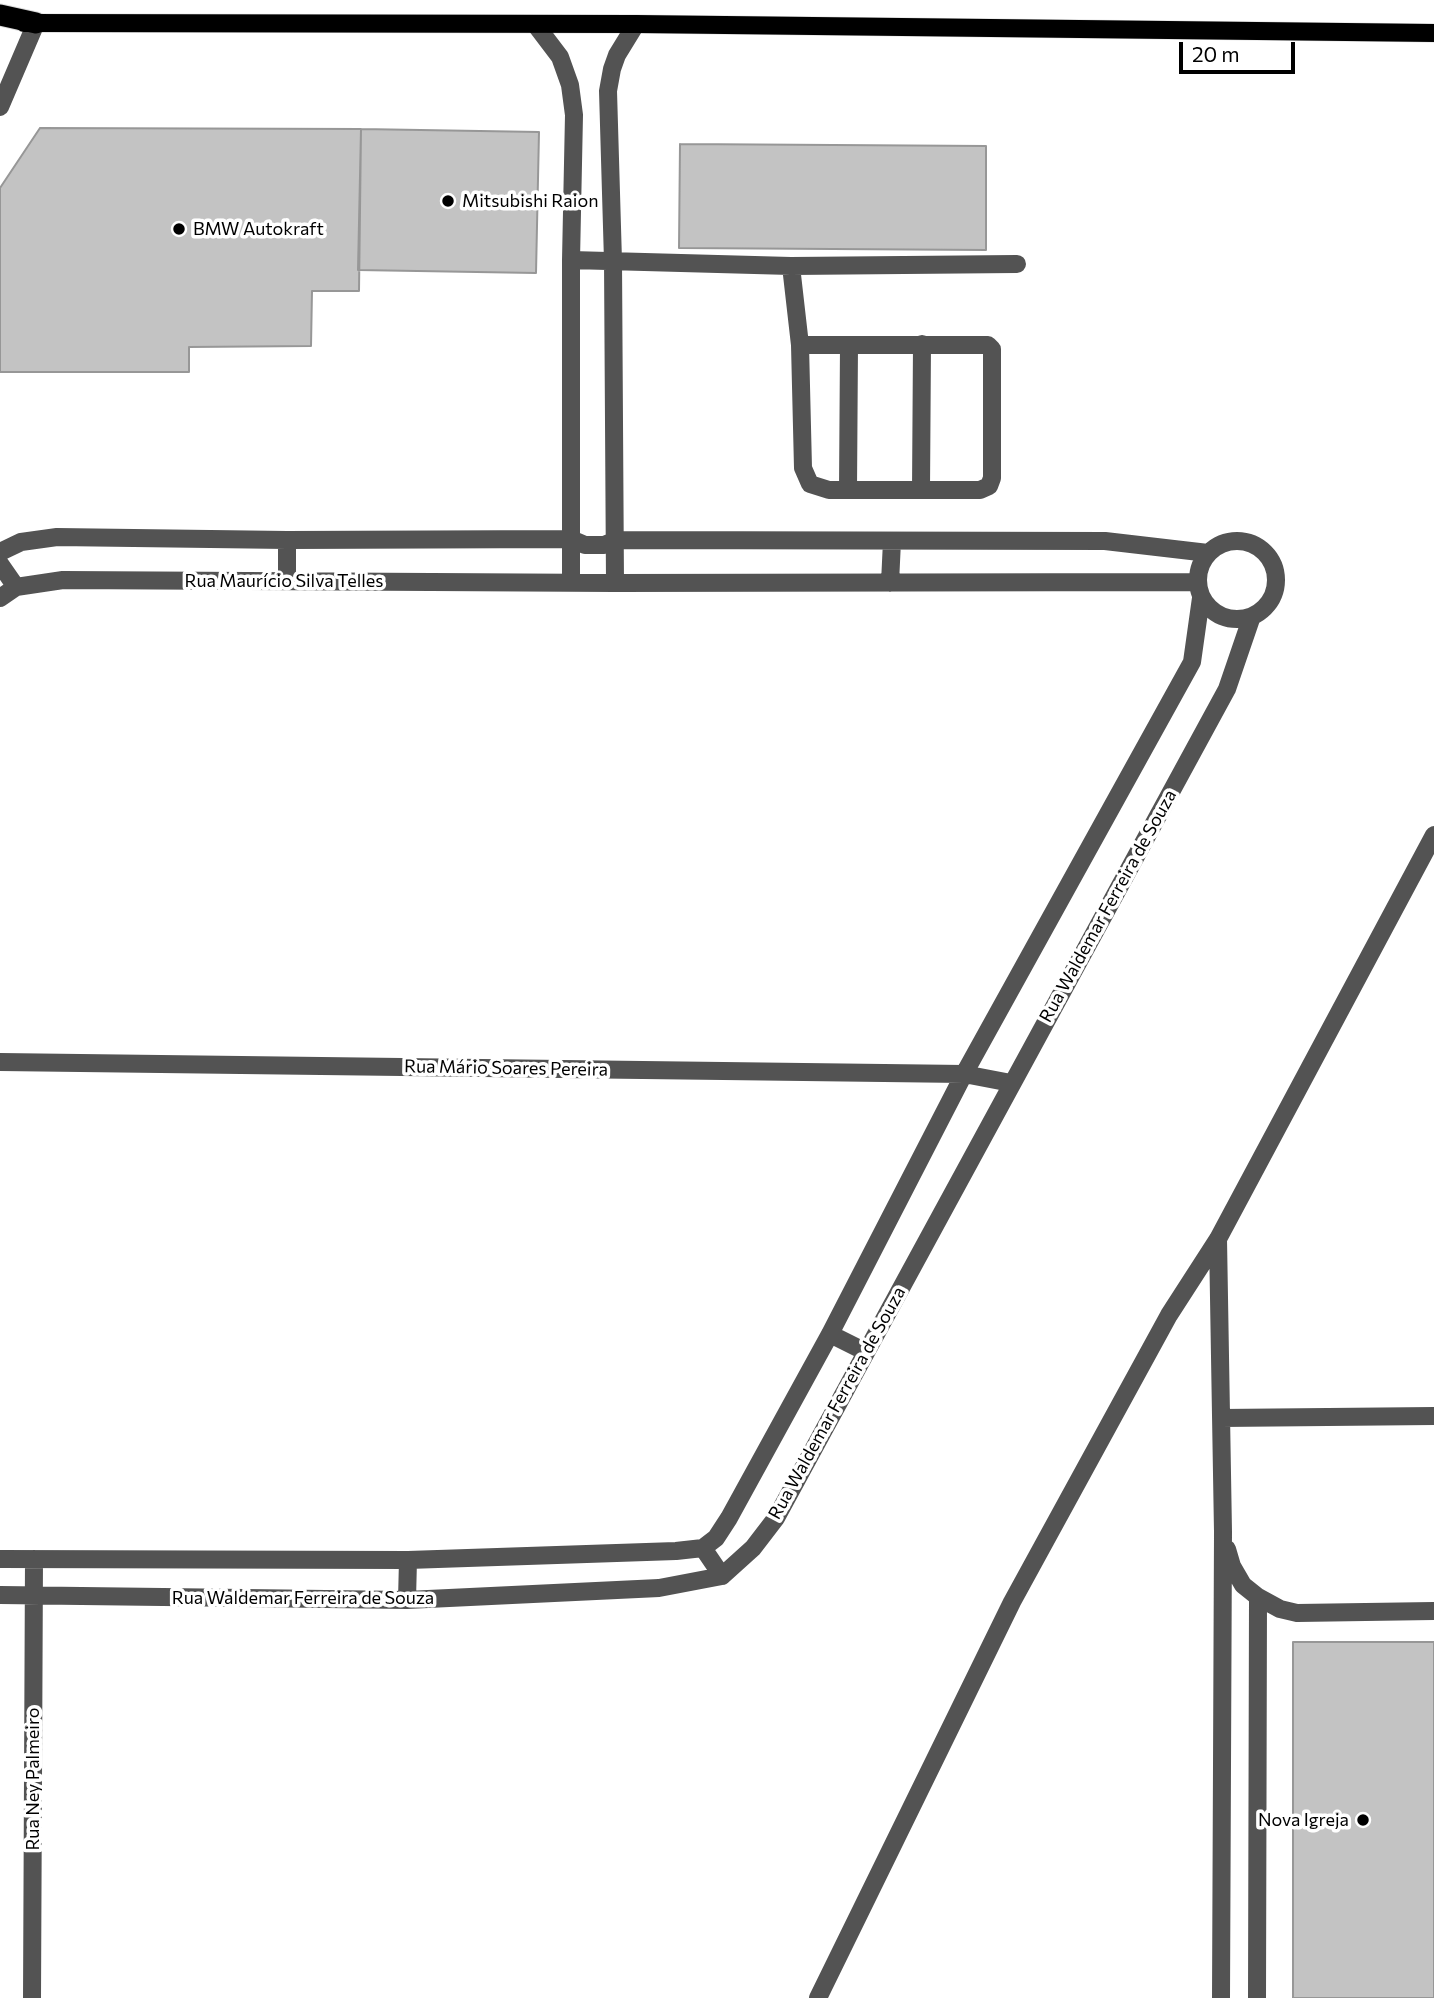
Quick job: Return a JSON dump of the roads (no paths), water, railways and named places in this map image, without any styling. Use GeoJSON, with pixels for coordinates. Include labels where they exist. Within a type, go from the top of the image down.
{"type":"FeatureCollection","features":[{"type":"Feature","properties":{"kind":"highway"},"geometry":{"type":"LineString","coordinates":[[0,15],[36,23]]}},
{"type":"Feature","properties":{"kind":"main road"},"geometry":{"type":"LineString","coordinates":[[0,22],[636,24],[1434,33]]}},
{"type":"Feature","properties":{"kind":"street"},"geometry":{"type":"LineString","coordinates":[[0,107],[36,23]]}},
{"type":"Feature","properties":{"kind":"street"},"geometry":{"type":"LineString","coordinates":[[535,24],[560,57],[570,85],[574,115],[571,583]]}},
{"type":"Feature","properties":{"kind":"street"},"geometry":{"type":"LineString","coordinates":[[636,24],[617,55],[608,90],[613,261],[615,583],[890,583],[1199,590]]}},
{"type":"Feature","properties":{"kind":"street"},"geometry":{"type":"LineString","coordinates":[[571,260],[791,267],[1017,264]]}},
{"type":"Feature","properties":{"kind":"street"},"geometry":{"type":"LineString","coordinates":[[791,267],[800,345],[803,468],[810,484],[829,490],[980,490],[989,486],[992,478],[992,349],[988,345],[800,345]]}},
{"type":"Feature","properties":{"kind":"street"},"geometry":{"type":"LineString","coordinates":[[921,490],[922,344]]}},
{"type":"Feature","properties":{"kind":"street"},"geometry":{"type":"LineString","coordinates":[[848,490],[849,345]]}},
{"type":"Feature","properties":{"kind":"street"},"geometry":{"type":"LineString","coordinates":[[0,552],[21,542],[57,537],[571,540],[585,545],[604,545],[616,540]]}},
{"type":"Feature","properties":{"kind":"street"},"geometry":{"type":"LineString","coordinates":[[287,580],[288,540]]}},
{"type":"Feature","properties":{"kind":"street","name":"Rua Waldemar Ferreira de Souza"},"geometry":{"type":"LineString","coordinates":[[0,1595],[407,1600],[659,1588],[722,1576],[753,1548],[776,1518],[1227,689],[1252,616],[1265,608],[1273,595],[1276,580],[1273,564],[1264,552],[1251,543],[1236,541],[1220,544],[1208,553],[1105,541],[616,540]]}},
{"type":"Feature","properties":{"kind":"street"},"geometry":{"type":"LineString","coordinates":[[890,583],[892,541]]}},
{"type":"Feature","properties":{"kind":"street"},"geometry":{"type":"LineString","coordinates":[[0,1559],[408,1560],[676,1551],[703,1548],[716,1538],[830,1334],[964,1074],[1192,662],[1199,566],[1208,553]]}},
{"type":"Feature","properties":{"kind":"street"},"geometry":{"type":"LineString","coordinates":[[0,565],[16,587]]}},
{"type":"Feature","properties":{"kind":"street","name":"Rua Maurício Silva Telles"},"geometry":{"type":"LineString","coordinates":[[0,598],[16,587],[62,580],[615,583]]}},
{"type":"Feature","properties":{"kind":"street"},"geometry":{"type":"LineString","coordinates":[[1199,590],[1211,609],[1223,617],[1237,619],[1252,616]]}},
{"type":"Feature","properties":{"kind":"street"},"geometry":{"type":"LineString","coordinates":[[818,1998],[1012,1602],[1169,1315],[1218,1239],[1434,835]]}},
{"type":"Feature","properties":{"kind":"street","name":"Rua Mário Soares Pereira"},"geometry":{"type":"LineString","coordinates":[[0,1062],[964,1074],[1011,1083]]}},
{"type":"Feature","properties":{"kind":"street"},"geometry":{"type":"LineString","coordinates":[[1218,1239],[1223,1532],[1221,1998]]}},
{"type":"Feature","properties":{"kind":"street"},"geometry":{"type":"LineString","coordinates":[[830,1334],[866,1352]]}},
{"type":"Feature","properties":{"kind":"street"},"geometry":{"type":"LineString","coordinates":[[1221,1418],[1434,1416]]}},
{"type":"Feature","properties":{"kind":"street"},"geometry":{"type":"LineString","coordinates":[[1223,1532],[1232,1566],[1243,1585],[1280,1609],[1297,1613],[1434,1611]]}},
{"type":"Feature","properties":{"kind":"street"},"geometry":{"type":"LineString","coordinates":[[703,1548],[722,1576]]}},
{"type":"Feature","properties":{"kind":"street","name":"Rua Ney Palmeiro"},"geometry":{"type":"LineString","coordinates":[[33,1998],[34,1559]]}},
{"type":"Feature","properties":{"kind":"street"},"geometry":{"type":"LineString","coordinates":[[407,1600],[408,1560]]}},
{"type":"Feature","properties":{"kind":"street"},"geometry":{"type":"LineString","coordinates":[[1256,1998],[1258,1597]]}},
{"type":"Feature","properties":{"kind":"place","name":"Mitsubishi Raion"},"geometry":{"type":"Point","coordinates":[448,201]}},
{"type":"Feature","properties":{"kind":"place","name":"BMW Autokraft"},"geometry":{"type":"Point","coordinates":[179,229]}},
{"type":"Feature","properties":{"kind":"place","name":"Nova Igreja"},"geometry":{"type":"Point","coordinates":[1363,1820]}}]}
